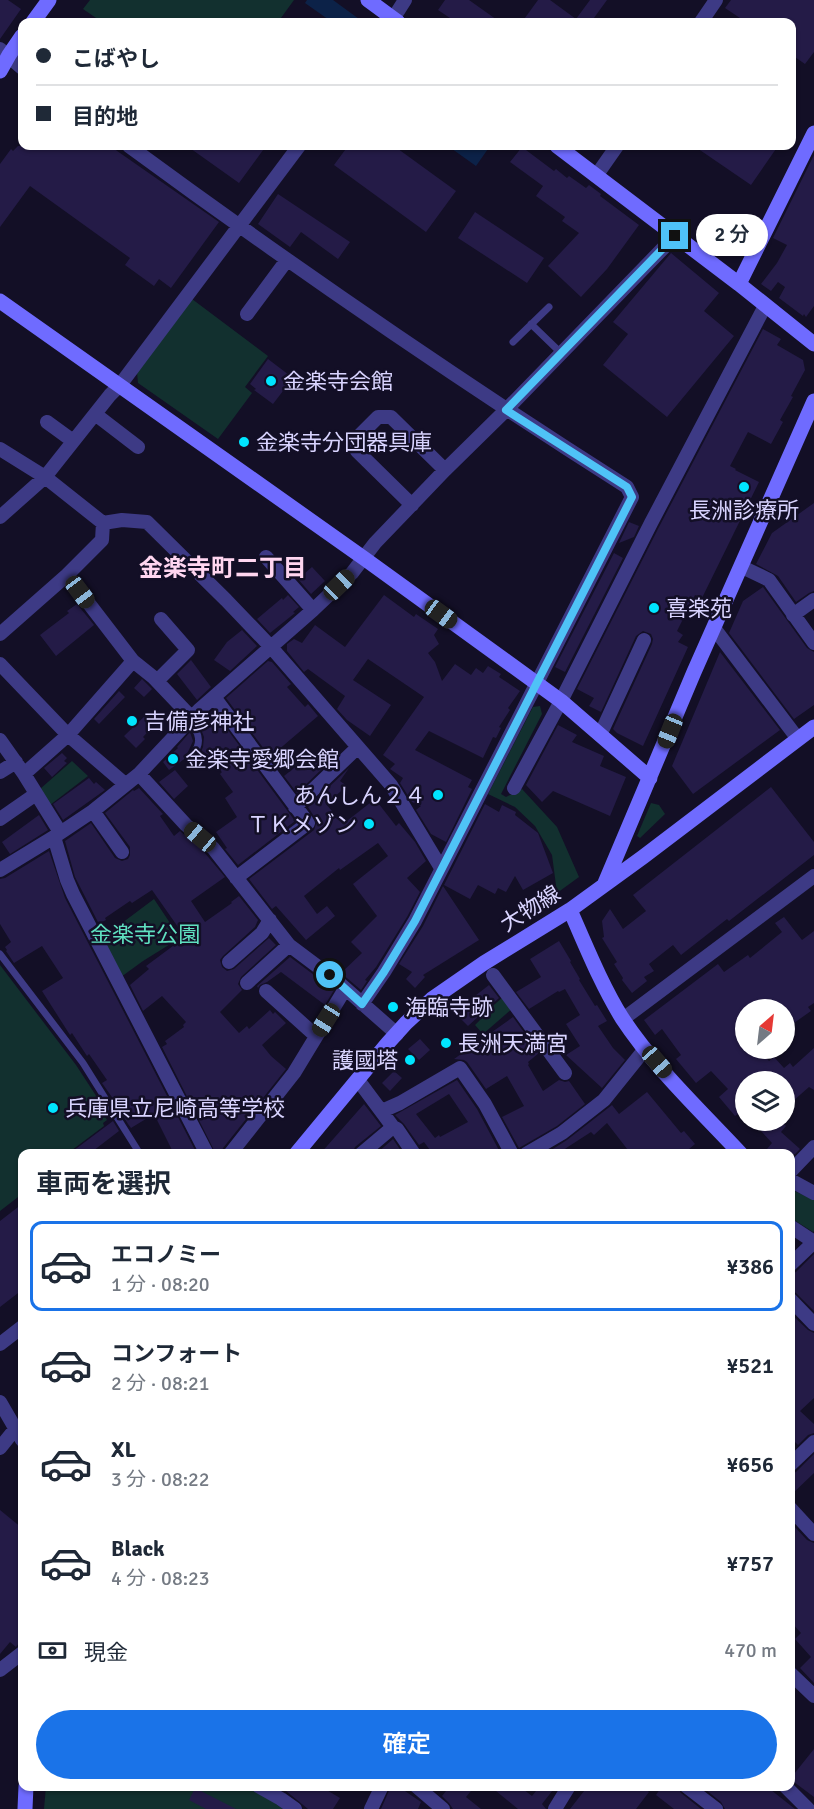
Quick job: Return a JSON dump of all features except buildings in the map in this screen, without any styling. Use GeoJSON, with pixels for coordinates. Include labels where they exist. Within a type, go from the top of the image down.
{"type":"FeatureCollection","features":[{"type":"Feature","properties":{"kind":"street"},"geometry":{"type":"LineString","coordinates":[[36,18],[49,0]]}},
{"type":"Feature","properties":{"kind":"street"},"geometry":{"type":"LineString","coordinates":[[368,0],[390,18]]}},
{"type":"Feature","properties":{"kind":"street"},"geometry":{"type":"LineString","coordinates":[[396,18],[405,0]]}},
{"type":"Feature","properties":{"kind":"street"},"geometry":{"type":"LineString","coordinates":[[704,18],[716,0]]}},
{"type":"Feature","properties":{"kind":"street"},"geometry":{"type":"LineString","coordinates":[[0,71],[4,52],[18,40]]}},
{"type":"Feature","properties":{"kind":"street"},"geometry":{"type":"LineString","coordinates":[[4,52],[18,64]]}},
{"type":"Feature","properties":{"kind":"street"},"geometry":{"type":"LineString","coordinates":[[739,284],[814,133]]}},
{"type":"Feature","properties":{"kind":"street"},"geometry":{"type":"LineString","coordinates":[[134,150],[287,260],[506,410],[627,487],[632,497],[415,921],[362,1004]]}},
{"type":"Feature","properties":{"kind":"street"},"geometry":{"type":"LineString","coordinates":[[0,517],[45,477],[94,414],[120,385],[296,150]]}},
{"type":"Feature","properties":{"kind":"street"},"geometry":{"type":"LineString","coordinates":[[562,150],[814,344]]}},
{"type":"Feature","properties":{"kind":"street"},"geometry":{"type":"LineString","coordinates":[[596,176],[614,150]]}},
{"type":"Feature","properties":{"kind":"street"},"geometry":{"type":"LineString","coordinates":[[0,870],[93,811],[139,774],[214,697],[313,610],[365,559],[375,543],[445,470],[675,236]]}},
{"type":"Feature","properties":{"kind":"street"},"geometry":{"type":"LineString","coordinates":[[247,314],[287,260]]}},
{"type":"Feature","properties":{"kind":"street"},"geometry":{"type":"LineString","coordinates":[[0,300],[561,701],[650,778]]}},
{"type":"Feature","properties":{"kind":"street"},"geometry":{"type":"LineString","coordinates":[[514,788],[765,306]]}},
{"type":"Feature","properties":{"kind":"street"},"geometry":{"type":"LineString","coordinates":[[604,884],[814,401]]}},
{"type":"Feature","properties":{"kind":"street"},"geometry":{"type":"LineString","coordinates":[[94,414],[138,447]]}},
{"type":"Feature","properties":{"kind":"street"},"geometry":{"type":"LineString","coordinates":[[412,505],[357,451],[358,438],[378,417],[391,417],[445,470]]}},
{"type":"Feature","properties":{"kind":"street"},"geometry":{"type":"LineString","coordinates":[[47,422],[74,441]]}},
{"type":"Feature","properties":{"kind":"street"},"geometry":{"type":"LineString","coordinates":[[0,449],[45,477],[103,523],[122,520],[147,522],[270,647],[391,785],[441,868]]}},
{"type":"Feature","properties":{"kind":"street"},"geometry":{"type":"LineString","coordinates":[[0,634],[67,575],[102,540],[103,523]]}},
{"type":"Feature","properties":{"kind":"street"},"geometry":{"type":"LineString","coordinates":[[266,557],[313,610]]}},
{"type":"Feature","properties":{"kind":"street"},"geometry":{"type":"LineString","coordinates":[[742,567],[769,580],[814,643]]}},
{"type":"Feature","properties":{"kind":"street"},"geometry":{"type":"LineString","coordinates":[[67,575],[133,661],[157,681],[190,720]]}},
{"type":"Feature","properties":{"kind":"street"},"geometry":{"type":"LineString","coordinates":[[793,615],[814,600]]}},
{"type":"Feature","properties":{"kind":"street"},"geometry":{"type":"LineString","coordinates":[[157,681],[188,650],[165,624],[180,619]]}},
{"type":"Feature","properties":{"kind":"street"},"geometry":{"type":"LineString","coordinates":[[714,628],[798,739]]}},
{"type":"Feature","properties":{"kind":"street"},"geometry":{"type":"LineString","coordinates":[[600,735],[644,640]]}},
{"type":"Feature","properties":{"kind":"street"},"geometry":{"type":"LineString","coordinates":[[0,772],[20,768],[68,735],[133,661]]}},
{"type":"Feature","properties":{"kind":"street"},"geometry":{"type":"LineString","coordinates":[[0,664],[68,735],[125,784]]}},
{"type":"Feature","properties":{"kind":"street"},"geometry":{"type":"LineString","coordinates":[[214,697],[308,823],[236,878]]}},
{"type":"Feature","properties":{"kind":"street","name":"大物線"},"geometry":{"type":"LineString","coordinates":[[300,1149],[357,1080],[420,1010],[453,984],[570,910],[814,727]]}},
{"type":"Feature","properties":{"kind":"street"},"geometry":{"type":"LineString","coordinates":[[0,740],[36,794],[57,835],[73,894],[204,1149]]}},
{"type":"Feature","properties":{"kind":"street"},"geometry":{"type":"LineString","coordinates":[[296,807],[358,747]]}},
{"type":"Feature","properties":{"kind":"street"},"geometry":{"type":"LineString","coordinates":[[139,774],[186,825],[213,848],[289,945],[330,975],[397,1034]]}},
{"type":"Feature","properties":{"kind":"street"},"geometry":{"type":"LineString","coordinates":[[0,819],[36,794]]}},
{"type":"Feature","properties":{"kind":"street"},"geometry":{"type":"LineString","coordinates":[[93,811],[122,852]]}},
{"type":"Feature","properties":{"kind":"street"},"geometry":{"type":"LineString","coordinates":[[623,1019],[814,876]]}},
{"type":"Feature","properties":{"kind":"street"},"geometry":{"type":"LineString","coordinates":[[570,910],[595,969],[623,1019],[645,1049],[736,1149]]}},
{"type":"Feature","properties":{"kind":"street"},"geometry":{"type":"LineString","coordinates":[[229,962],[262,933],[270,920]]}},
{"type":"Feature","properties":{"kind":"street"},"geometry":{"type":"LineString","coordinates":[[247,983],[289,945]]}},
{"type":"Feature","properties":{"kind":"street"},"geometry":{"type":"LineString","coordinates":[[493,975],[565,1073]]}},
{"type":"Feature","properties":{"kind":"street"},"geometry":{"type":"LineString","coordinates":[[234,1149],[294,1073],[345,989]]}},
{"type":"Feature","properties":{"kind":"street"},"geometry":{"type":"LineString","coordinates":[[266,991],[316,1036]]}},
{"type":"Feature","properties":{"kind":"street"},"geometry":{"type":"LineString","coordinates":[[535,1149],[562,1133],[604,1100],[645,1049]]}},
{"type":"Feature","properties":{"kind":"street"},"geometry":{"type":"LineString","coordinates":[[382,1112],[460,1068],[485,1104],[509,1149]]}},
{"type":"Feature","properties":{"kind":"street"},"geometry":{"type":"LineString","coordinates":[[357,1080],[411,1149]]}},
{"type":"Feature","properties":{"kind":"street"},"geometry":{"type":"LineString","coordinates":[[368,1149],[393,1127]]}},
{"type":"Feature","properties":{"kind":"street"},"geometry":{"type":"LineString","coordinates":[[795,1167],[814,1147]]}},
{"type":"Feature","properties":{"kind":"street"},"geometry":{"type":"LineString","coordinates":[[795,1183],[814,1193]]}},
{"type":"Feature","properties":{"kind":"street"},"geometry":{"type":"LineString","coordinates":[[795,1229],[814,1242],[795,1260]]}},
{"type":"Feature","properties":{"kind":"street"},"geometry":{"type":"LineString","coordinates":[[795,1304],[814,1324]]}},
{"type":"Feature","properties":{"kind":"street"},"geometry":{"type":"LineString","coordinates":[[0,1344],[18,1330]]}},
{"type":"Feature","properties":{"kind":"street"},"geometry":{"type":"LineString","coordinates":[[0,1402],[18,1432]]}},
{"type":"Feature","properties":{"kind":"street"},"geometry":{"type":"LineString","coordinates":[[0,1448],[18,1435]]}},
{"type":"Feature","properties":{"kind":"street"},"geometry":{"type":"LineString","coordinates":[[795,1460],[814,1442]]}},
{"type":"Feature","properties":{"kind":"street"},"geometry":{"type":"LineString","coordinates":[[795,1513],[814,1534]]}},
{"type":"Feature","properties":{"kind":"street"},"geometry":{"type":"LineString","coordinates":[[0,1670],[18,1656]]}},
{"type":"Feature","properties":{"kind":"street"},"geometry":{"type":"LineString","coordinates":[[795,1678],[814,1696]]}},
{"type":"Feature","properties":{"kind":"street"},"geometry":{"type":"LineString","coordinates":[[26,1791],[26,1809]]}},
{"type":"Feature","properties":{"kind":"street"},"geometry":{"type":"LineString","coordinates":[[266,1791],[295,1809]]}},
{"type":"Feature","properties":{"kind":"street"},"geometry":{"type":"LineString","coordinates":[[371,1809],[380,1791]]}},
{"type":"Feature","properties":{"kind":"street"},"geometry":{"type":"LineString","coordinates":[[419,1791],[428,1804],[443,1809]]}},
{"type":"Feature","properties":{"kind":"street"},"geometry":{"type":"LineString","coordinates":[[555,1809],[566,1791]]}},
{"type":"Feature","properties":{"kind":"street"},"geometry":{"type":"LineString","coordinates":[[693,1791],[716,1809]]}},
{"type":"Feature","properties":{"kind":"street"},"geometry":{"type":"LineString","coordinates":[[790,1791],[808,1809]]}},
{"type":"Feature","properties":{"kind":"lane"},"geometry":{"type":"LineString","coordinates":[[513,342],[549,307]]}},
{"type":"Feature","properties":{"kind":"lane"},"geometry":{"type":"LineString","coordinates":[[531,324],[561,354]]}},
{"type":"Feature","properties":{"kind":"lane"},"geometry":{"type":"LineString","coordinates":[[190,720],[199,736],[199,744],[192,755]]}},
{"type":"Feature","properties":{"kind":"lane"},"geometry":{"type":"LineString","coordinates":[[0,954],[83,1063],[137,1149]]}},
{"type":"Feature","properties":{"kind":"green space"},"geometry":{"type":"Polygon","coordinates":[[[90,0],[294,0],[281,18],[96,18],[83,9],[90,0]]]}},
{"type":"Feature","properties":{"kind":"green space"},"geometry":{"type":"Polygon","coordinates":[[[192,299],[268,356],[245,387],[252,393],[218,439],[138,383],[137,372],[192,299]]]}},
{"type":"Feature","properties":{"kind":"green space"},"geometry":{"type":"Polygon","coordinates":[[[540,706],[542,714],[501,794],[506,797],[522,789],[557,827],[579,877],[557,893],[552,855],[535,826],[515,807],[488,794],[533,707],[540,706]]]}},
{"type":"Feature","properties":{"kind":"green space"},"geometry":{"type":"Polygon","coordinates":[[[72,761],[88,776],[50,805],[40,789],[72,761]]]}},
{"type":"Feature","properties":{"kind":"green space"},"geometry":{"type":"Polygon","coordinates":[[[651,803],[659,805],[665,814],[640,838],[637,836],[651,803]]]}},
{"type":"Feature","properties":{"kind":"green space","name":"金楽寺公園"},"geometry":{"type":"Polygon","coordinates":[[[154,899],[180,938],[121,977],[102,938],[154,899]]]}},
{"type":"Feature","properties":{"kind":"green space","name":"兵庫県立尼崎高等学校"},"geometry":{"type":"Polygon","coordinates":[[[0,965],[76,1065],[106,1111],[103,1113],[107,1120],[103,1123],[104,1126],[73,1149],[18,1149],[18,1197],[0,1211],[0,965]]]}},
{"type":"Feature","properties":{"kind":"green space"},"geometry":{"type":"Polygon","coordinates":[[[503,997],[513,1008],[483,1034],[475,1025],[480,1020],[479,1018],[503,997]]]}},
{"type":"Feature","properties":{"kind":"green space"},"geometry":{"type":"Polygon","coordinates":[[[795,1191],[814,1200],[813,1232],[795,1221],[795,1191]]]}},
{"type":"Feature","properties":{"kind":"green space"},"geometry":{"type":"Polygon","coordinates":[[[46,1791],[253,1791],[283,1809],[44,1809],[46,1791]]]}},
{"type":"Feature","properties":{"kind":"water"},"geometry":{"type":"Polygon","coordinates":[[[307,0],[333,0],[358,18],[326,18],[305,3],[307,0]]]}},
{"type":"Feature","properties":{"kind":"water"},"geometry":{"type":"Polygon","coordinates":[[[454,150],[487,150],[476,166],[454,150]]]}},
{"type":"Feature","properties":{"kind":"place","name":"金楽寺会館"},"geometry":{"type":"Point","coordinates":[271,381]}},
{"type":"Feature","properties":{"kind":"place","name":"金楽寺分団器具庫"},"geometry":{"type":"Point","coordinates":[244,442]}},
{"type":"Feature","properties":{"kind":"place","name":"長洲診療所"},"geometry":{"type":"Point","coordinates":[744,487]}},
{"type":"Feature","properties":{"kind":"place","name":"喜楽苑"},"geometry":{"type":"Point","coordinates":[654,608]}},
{"type":"Feature","properties":{"kind":"place","name":"吉備彦神社"},"geometry":{"type":"Point","coordinates":[132,721]}},
{"type":"Feature","properties":{"kind":"place","name":"金楽寺愛郷会館"},"geometry":{"type":"Point","coordinates":[173,759]}},
{"type":"Feature","properties":{"kind":"place","name":"あんしん２４"},"geometry":{"type":"Point","coordinates":[438,795]}},
{"type":"Feature","properties":{"kind":"place","name":"ＴＫメゾン"},"geometry":{"type":"Point","coordinates":[369,824]}},
{"type":"Feature","properties":{"kind":"place","name":"海臨寺跡"},"geometry":{"type":"Point","coordinates":[393,1007]}},
{"type":"Feature","properties":{"kind":"place","name":"長洲天満宮"},"geometry":{"type":"Point","coordinates":[446,1043]}},
{"type":"Feature","properties":{"kind":"place","name":"護國塔"},"geometry":{"type":"Point","coordinates":[410,1060]}},
{"type":"Feature","properties":{"kind":"place","name":"兵庫県立尼崎高等学校"},"geometry":{"type":"Point","coordinates":[53,1108]}},
{"type":"Feature","properties":{"kind":"district","name":"金楽寺町二丁目"},"geometry":{"type":"Point","coordinates":[223,568]}},
{"type":"Feature","properties":{"kind":"route"},"geometry":{"type":"LineString","coordinates":[[330,975],[362,1004],[384,972],[415,921],[632,497],[627,487],[506,410],[675,236]]}}]}
